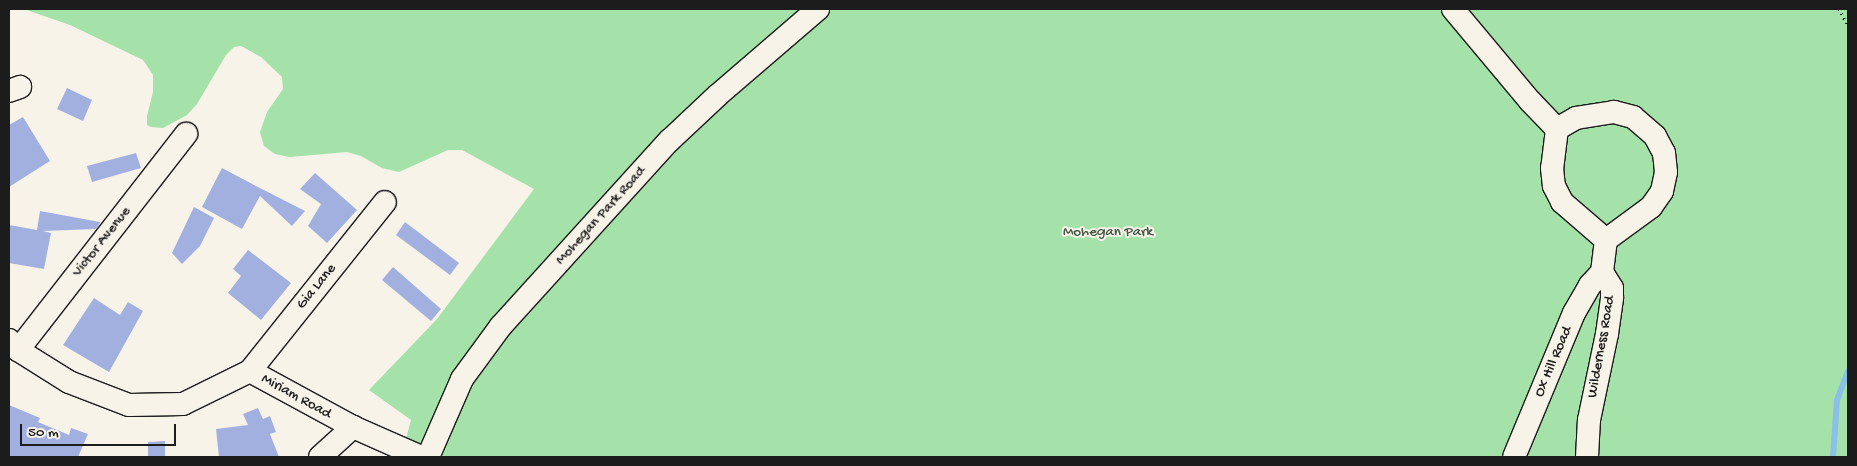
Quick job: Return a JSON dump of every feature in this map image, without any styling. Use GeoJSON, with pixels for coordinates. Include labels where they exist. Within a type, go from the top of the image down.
{"type":"FeatureCollection","features":[{"type":"Feature","properties":{"kind":"street","name":"Mohegan Park Road"},"geometry":{"type":"LineString","coordinates":[[428,457],[462,379],[501,326],[669,141],[718,95],[818,9]]}},
{"type":"Feature","properties":{"kind":"street"},"geometry":{"type":"LineString","coordinates":[[1453,9],[1530,101],[1557,129]]}},
{"type":"Feature","properties":{"kind":"street"},"geometry":{"type":"LineString","coordinates":[[1557,129],[1576,118],[1614,112],[1642,122],[1660,144],[1666,172],[1662,191],[1658,199],[1644,214],[1606,240],[1602,272]]}},
{"type":"Feature","properties":{"kind":"street"},"geometry":{"type":"LineString","coordinates":[[1557,129],[1552,168],[1558,194],[1568,209],[1606,240]]}},
{"type":"Feature","properties":{"kind":"street","name":"Victor Avenue"},"geometry":{"type":"LineString","coordinates":[[13,345],[186,134]]}},
{"type":"Feature","properties":{"kind":"street","name":"Gia Lane"},"geometry":{"type":"LineString","coordinates":[[250,371],[385,202]]}},
{"type":"Feature","properties":{"kind":"street","name":"Ox Hill Road"},"geometry":{"type":"LineString","coordinates":[[1514,457],[1574,313],[1590,285],[1602,272]]}},
{"type":"Feature","properties":{"kind":"street","name":"Wilderness Road"},"geometry":{"type":"LineString","coordinates":[[1587,457],[1589,420],[1607,334],[1612,297],[1612,288],[1602,272]]}},
{"type":"Feature","properties":{"kind":"street","name":"Miriam Road"},"geometry":{"type":"LineString","coordinates":[[13,345],[69,382],[129,405],[183,404],[250,371],[353,428],[421,457]]}},
{"type":"Feature","properties":{"kind":"street"},"geometry":{"type":"LineString","coordinates":[[320,457],[353,428]]}},
{"type":"Feature","properties":{"kind":"path"},"geometry":{"type":"LineString","coordinates":[[1840,9],[1848,26]]}},
{"type":"Feature","properties":{"kind":"green space","name":"Mohegan Park"},"geometry":{"type":"Polygon","coordinates":[[[24,9],[1848,9],[1848,457],[419,457],[404,446],[411,420],[369,390],[437,319],[534,189],[462,150],[448,150],[399,172],[382,168],[361,156],[347,152],[290,157],[275,154],[264,146],[260,132],[267,112],[283,89],[282,77],[261,57],[241,46],[234,47],[226,55],[197,104],[187,115],[163,128],[151,127],[147,125],[147,116],[153,92],[153,75],[143,60],[70,25],[24,9]]]}},
{"type":"Feature","properties":{"kind":"building"},"geometry":{"type":"Polygon","coordinates":[[[67,88],[92,100],[83,121],[57,109],[67,88]]]}},
{"type":"Feature","properties":{"kind":"building"},"geometry":{"type":"Polygon","coordinates":[[[23,117],[50,161],[9,187],[9,125],[23,117]]]}},
{"type":"Feature","properties":{"kind":"building"},"geometry":{"type":"Polygon","coordinates":[[[136,153],[141,168],[92,182],[87,166],[136,153]]]}},
{"type":"Feature","properties":{"kind":"building"},"geometry":{"type":"Polygon","coordinates":[[[222,168],[305,211],[292,226],[260,196],[242,229],[202,207],[222,168]]]}},
{"type":"Feature","properties":{"kind":"building"},"geometry":{"type":"Polygon","coordinates":[[[315,173],[357,210],[327,243],[308,226],[321,204],[300,189],[315,173]]]}},
{"type":"Feature","properties":{"kind":"building"},"geometry":{"type":"Polygon","coordinates":[[[194,207],[214,218],[200,246],[182,264],[172,253],[194,207]]]}},
{"type":"Feature","properties":{"kind":"building"},"geometry":{"type":"Polygon","coordinates":[[[40,211],[100,223],[96,229],[43,231],[51,233],[44,269],[9,263],[9,225],[37,230],[40,211]]]}},
{"type":"Feature","properties":{"kind":"building"},"geometry":{"type":"Polygon","coordinates":[[[405,222],[459,263],[450,275],[396,235],[405,222]]]}},
{"type":"Feature","properties":{"kind":"building"},"geometry":{"type":"Polygon","coordinates":[[[248,250],[291,283],[261,320],[228,293],[241,276],[233,269],[248,250]]]}},
{"type":"Feature","properties":{"kind":"building"},"geometry":{"type":"Polygon","coordinates":[[[393,267],[441,309],[431,321],[382,280],[393,267]]]}},
{"type":"Feature","properties":{"kind":"building"},"geometry":{"type":"Polygon","coordinates":[[[94,298],[120,315],[128,302],[143,311],[109,372],[63,345],[94,298]]]}},
{"type":"Feature","properties":{"kind":"building"},"geometry":{"type":"Polygon","coordinates":[[[9,405],[40,418],[38,422],[69,435],[71,428],[88,434],[78,457],[9,457],[9,405]]]}},
{"type":"Feature","properties":{"kind":"building"},"geometry":{"type":"Polygon","coordinates":[[[258,408],[263,419],[270,416],[276,432],[270,434],[279,457],[219,457],[216,429],[248,425],[243,414],[258,408]]]}},
{"type":"Feature","properties":{"kind":"building"},"geometry":{"type":"Polygon","coordinates":[[[165,441],[165,457],[148,457],[148,442],[165,441]]]}},
{"type":"Feature","properties":{"kind":"waterway"},"geometry":{"type":"LineString","coordinates":[[1833,457],[1837,400],[1848,371]]}}]}
